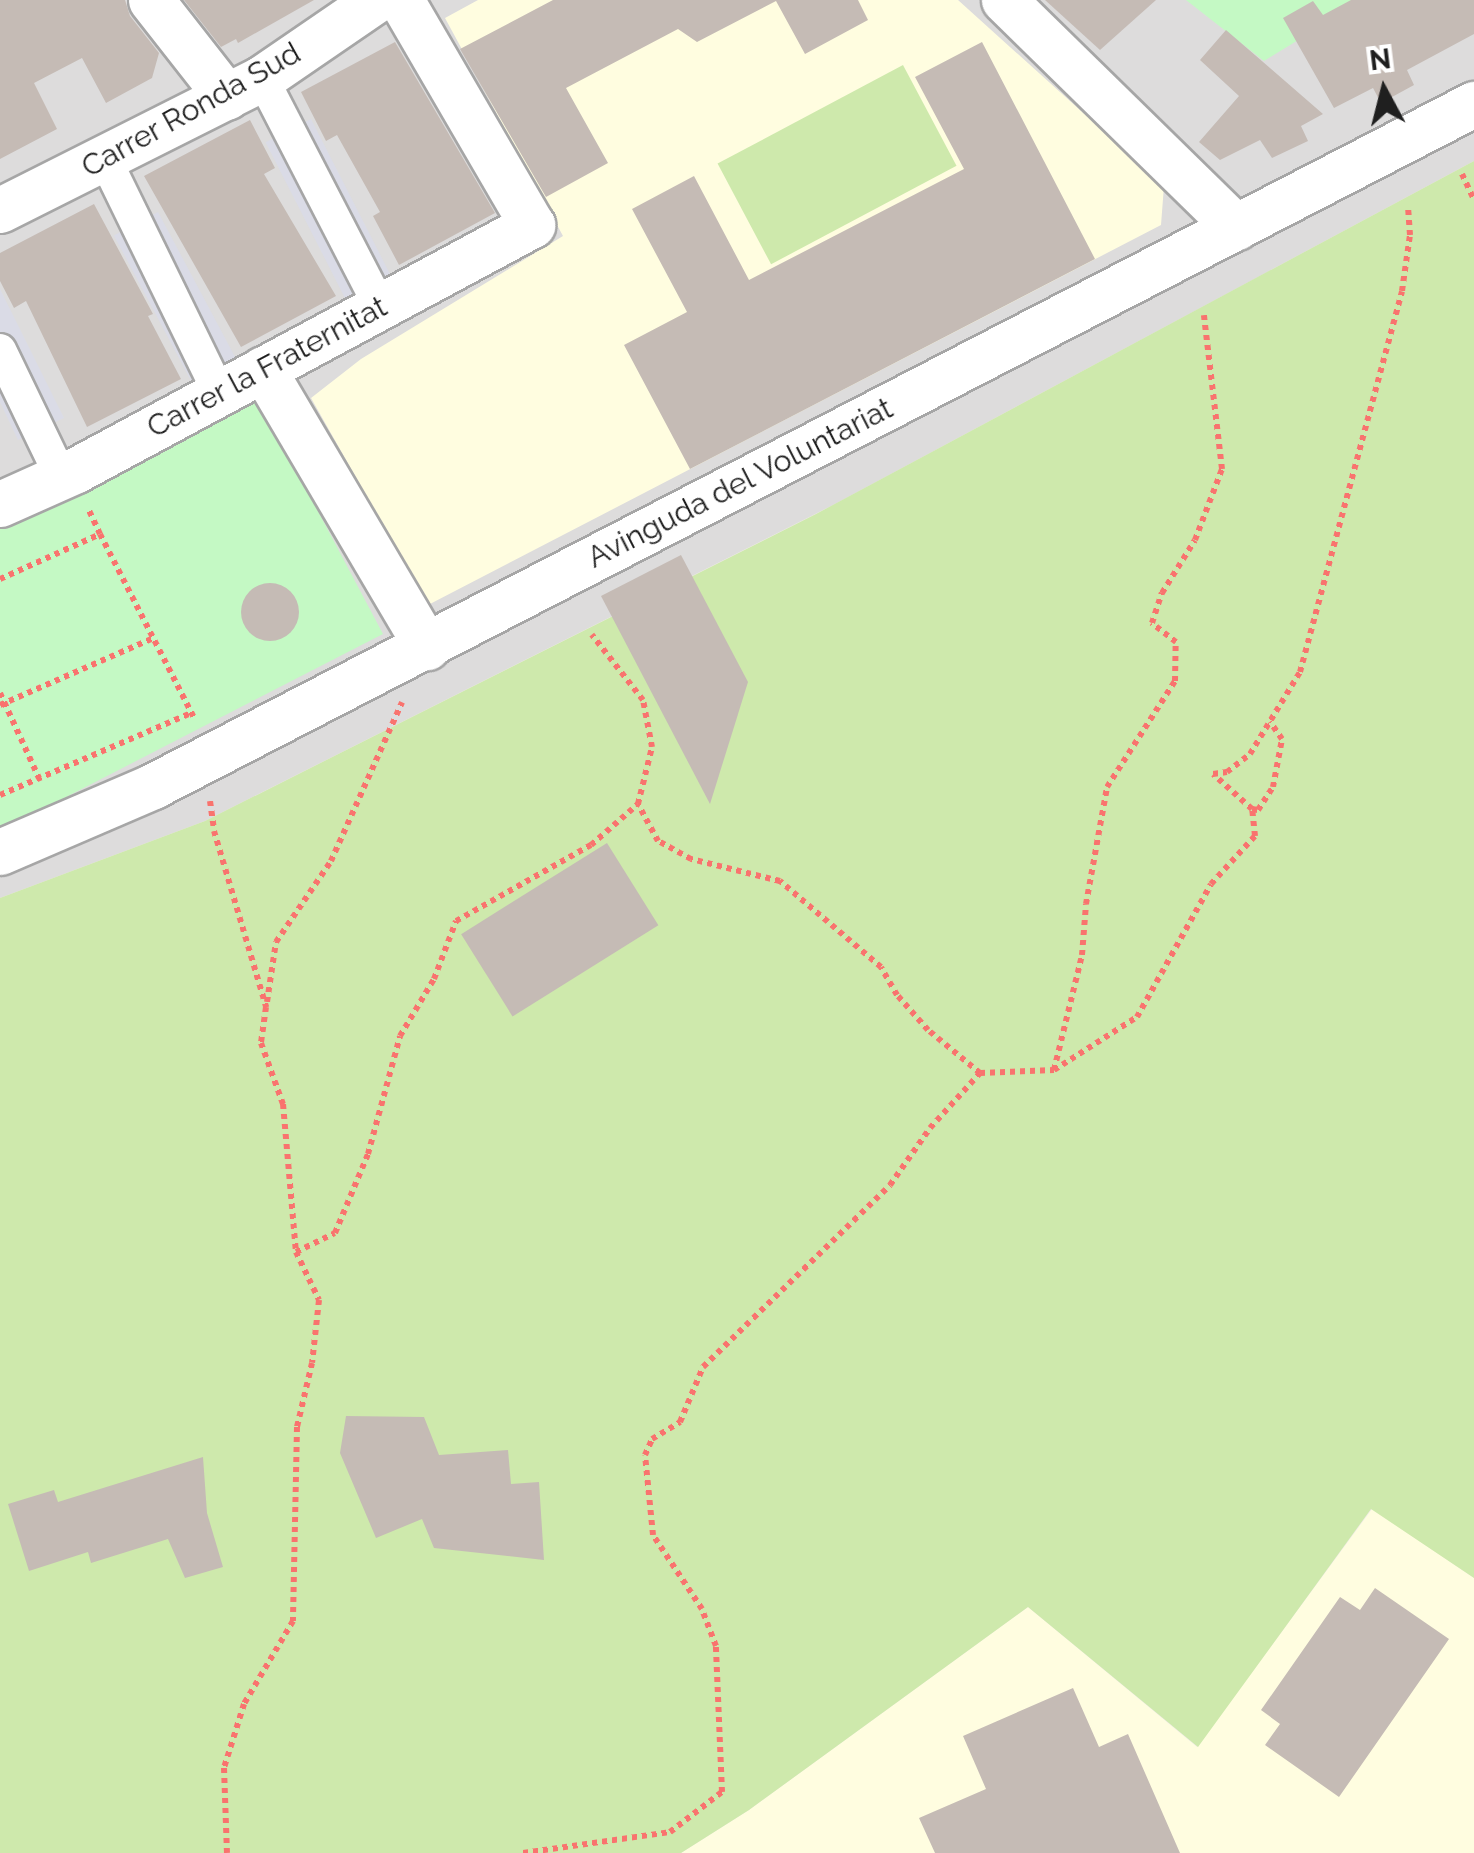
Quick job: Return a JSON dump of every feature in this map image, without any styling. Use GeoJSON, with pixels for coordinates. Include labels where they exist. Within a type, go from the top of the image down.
{"type":"FeatureCollection","features":[{"type":"Feature","properties":{"kind":"street"},"geometry":{"type":"LineString","coordinates":[[151,0],[245,88],[380,307]]}},
{"type":"Feature","properties":{"kind":"street","name":"Carrer Ronda Sud"},"geometry":{"type":"LineString","coordinates":[[0,210],[245,88],[376,0]]}},
{"type":"Feature","properties":{"kind":"street","name":"Carrer la Fraternitat"},"geometry":{"type":"LineString","coordinates":[[0,504],[74,490],[220,393],[532,225],[401,0]]}},
{"type":"Feature","properties":{"kind":"street"},"geometry":{"type":"LineString","coordinates":[[1004,0],[1236,226]]}},
{"type":"Feature","properties":{"kind":"street","name":"Avinguda del Voluntariat"},"geometry":{"type":"LineString","coordinates":[[0,852],[202,745],[427,646],[1474,104]]}},
{"type":"Feature","properties":{"kind":"street"},"geometry":{"type":"LineString","coordinates":[[104,158],[220,393]]}},
{"type":"Feature","properties":{"kind":"street"},"geometry":{"type":"LineString","coordinates":[[0,350],[74,490]]}},
{"type":"Feature","properties":{"kind":"street"},"geometry":{"type":"LineString","coordinates":[[263,369],[427,646]]}},
{"type":"Feature","properties":{"kind":"path"},"geometry":{"type":"LineString","coordinates":[[1462,174],[1474,200]]}},
{"type":"Feature","properties":{"kind":"path"},"geometry":{"type":"LineString","coordinates":[[1270,722],[1282,739],[1273,787],[1258,810],[1252,809],[1213,774],[1227,772],[1250,754],[1300,672],[1402,291],[1410,236],[1408,206]]}},
{"type":"Feature","properties":{"kind":"path"},"geometry":{"type":"LineString","coordinates":[[1054,1070],[1082,955],[1086,904],[1107,787],[1175,681],[1176,642],[1152,623],[1162,593],[1195,540],[1222,469],[1204,315]]}},
{"type":"Feature","properties":{"kind":"path"},"geometry":{"type":"LineString","coordinates":[[74,490],[191,712],[202,745],[214,831],[266,1007]]}},
{"type":"Feature","properties":{"kind":"path"},"geometry":{"type":"LineString","coordinates":[[0,579],[100,534]]}},
{"type":"Feature","properties":{"kind":"path"},"geometry":{"type":"LineString","coordinates":[[296,1252],[335,1233],[368,1154],[404,1026],[434,980],[456,921],[590,846],[638,804],[652,747],[644,700],[592,635]]}},
{"type":"Feature","properties":{"kind":"path"},"geometry":{"type":"LineString","coordinates":[[2,704],[153,638]]}},
{"type":"Feature","properties":{"kind":"path"},"geometry":{"type":"LineString","coordinates":[[227,1853],[224,1768],[244,1704],[294,1621],[298,1427],[312,1363],[319,1300],[296,1252],[283,1104],[261,1043],[276,942],[331,861],[427,646]]}},
{"type":"Feature","properties":{"kind":"path"},"geometry":{"type":"LineString","coordinates":[[0,693],[39,778]]}},
{"type":"Feature","properties":{"kind":"path"},"geometry":{"type":"LineString","coordinates":[[0,794],[191,712]]}},
{"type":"Feature","properties":{"kind":"path"},"geometry":{"type":"LineString","coordinates":[[638,804],[658,841],[691,859],[780,880],[881,967],[898,995],[928,1030],[980,1073],[1054,1070],[1137,1018],[1211,884],[1255,836],[1252,809]]}},
{"type":"Feature","properties":{"kind":"path"},"geometry":{"type":"LineString","coordinates":[[523,1853],[670,1832],[722,1792],[716,1646],[702,1609],[654,1535],[645,1456],[652,1439],[680,1422],[703,1367],[890,1185],[930,1128],[980,1073]]}},
{"type":"Feature","properties":{"kind":"shaded area"},"geometry":{"type":"Polygon","coordinates":[[[0,0],[1474,0],[1474,161],[835,504],[205,821],[0,898],[0,0]]]}},
{"type":"Feature","properties":{"kind":"shaded area"},"geometry":{"type":"Polygon","coordinates":[[[478,0],[958,0],[1164,186],[1161,225],[428,605],[311,398],[361,359],[563,236],[445,18],[478,0]]]}},
{"type":"Feature","properties":{"kind":"shaded area"},"geometry":{"type":"Polygon","coordinates":[[[311,119],[392,278],[347,302],[266,142],[311,119]]]}},
{"type":"Feature","properties":{"kind":"shaded area"},"geometry":{"type":"Polygon","coordinates":[[[158,212],[235,358],[191,381],[114,235],[158,212]]]}},
{"type":"Feature","properties":{"kind":"shaded area"},"geometry":{"type":"Polygon","coordinates":[[[0,289],[64,418],[18,440],[0,402],[0,289]]]}},
{"type":"Feature","properties":{"kind":"shaded area"},"geometry":{"type":"Polygon","coordinates":[[[1372,1509],[1474,1578],[1474,1853],[681,1853],[749,1810],[1028,1607],[1197,1747],[1372,1509]]]}},
{"type":"Feature","properties":{"kind":"green space"},"geometry":{"type":"Polygon","coordinates":[[[1186,0],[1364,0],[1264,61],[1186,0]]]}},
{"type":"Feature","properties":{"kind":"green space"},"geometry":{"type":"Polygon","coordinates":[[[903,65],[957,166],[771,264],[718,164],[903,65]]]}},
{"type":"Feature","properties":{"kind":"green space"},"geometry":{"type":"Polygon","coordinates":[[[1474,161],[1474,1578],[1371,1509],[1198,1747],[1028,1607],[749,1810],[681,1853],[0,1853],[0,898],[205,821],[816,514],[1474,161]]]}},
{"type":"Feature","properties":{"kind":"green space"},"geometry":{"type":"Polygon","coordinates":[[[257,396],[383,634],[0,831],[0,528],[257,396]]]}},
{"type":"Feature","properties":{"kind":"building"},"geometry":{"type":"Polygon","coordinates":[[[0,0],[125,0],[130,16],[159,53],[152,78],[106,103],[82,58],[34,83],[57,129],[0,159],[0,0]]]}},
{"type":"Feature","properties":{"kind":"building"},"geometry":{"type":"Polygon","coordinates":[[[184,0],[314,0],[238,43],[236,39],[221,47],[184,0]]]}},
{"type":"Feature","properties":{"kind":"building"},"geometry":{"type":"Polygon","coordinates":[[[553,0],[858,0],[868,20],[805,54],[776,1],[697,42],[678,29],[566,88],[608,163],[546,197],[460,49],[553,0]]]}},
{"type":"Feature","properties":{"kind":"building"},"geometry":{"type":"Polygon","coordinates":[[[1045,0],[1156,0],[1100,50],[1045,0]]]}},
{"type":"Feature","properties":{"kind":"building"},"geometry":{"type":"Polygon","coordinates":[[[1351,0],[1474,0],[1474,34],[1407,70],[1414,85],[1381,103],[1373,88],[1334,108],[1283,18],[1313,1],[1323,15],[1351,0]]]}},
{"type":"Feature","properties":{"kind":"building"},"geometry":{"type":"Polygon","coordinates":[[[1226,30],[1323,114],[1301,126],[1308,141],[1272,158],[1260,140],[1220,160],[1199,142],[1239,96],[1200,60],[1226,30]]]}},
{"type":"Feature","properties":{"kind":"building"},"geometry":{"type":"Polygon","coordinates":[[[395,42],[495,213],[399,265],[373,216],[380,212],[337,135],[326,141],[301,92],[395,42]]]}},
{"type":"Feature","properties":{"kind":"building"},"geometry":{"type":"Polygon","coordinates":[[[982,42],[1095,259],[690,469],[624,345],[687,312],[632,209],[694,176],[749,280],[964,169],[915,77],[982,42]]]}},
{"type":"Feature","properties":{"kind":"building"},"geometry":{"type":"Polygon","coordinates":[[[250,120],[275,168],[264,174],[336,296],[241,347],[144,176],[250,120]]]}},
{"type":"Feature","properties":{"kind":"building"},"geometry":{"type":"Polygon","coordinates":[[[94,204],[153,314],[148,316],[181,379],[87,427],[26,301],[14,308],[0,281],[0,253],[94,204]]]}},
{"type":"Feature","properties":{"kind":"building"},"geometry":{"type":"Polygon","coordinates":[[[681,555],[748,682],[710,804],[601,596],[681,555]]]}},
{"type":"Feature","properties":{"kind":"building"},"geometry":{"type":"Polygon","coordinates":[[[270,583],[290,592],[299,612],[290,632],[270,641],[250,632],[241,612],[250,592],[270,583]]]}},
{"type":"Feature","properties":{"kind":"building"},"geometry":{"type":"Polygon","coordinates":[[[607,843],[658,925],[513,1016],[461,934],[607,843]]]}},
{"type":"Feature","properties":{"kind":"building"},"geometry":{"type":"Polygon","coordinates":[[[346,1416],[424,1417],[439,1455],[508,1450],[511,1484],[539,1482],[544,1560],[434,1548],[422,1519],[376,1538],[340,1453],[346,1416]]]}},
{"type":"Feature","properties":{"kind":"building"},"geometry":{"type":"Polygon","coordinates":[[[203,1457],[207,1513],[223,1567],[185,1578],[168,1539],[91,1563],[88,1552],[29,1571],[8,1504],[54,1490],[58,1502],[203,1457]]]}},
{"type":"Feature","properties":{"kind":"building"},"geometry":{"type":"Polygon","coordinates":[[[1375,1588],[1449,1639],[1339,1797],[1265,1745],[1280,1724],[1261,1710],[1340,1597],[1360,1610],[1375,1588]]]}},
{"type":"Feature","properties":{"kind":"building"},"geometry":{"type":"Polygon","coordinates":[[[1073,1688],[1099,1747],[1128,1734],[1180,1853],[935,1853],[919,1818],[986,1789],[963,1736],[1073,1688]]]}}]}
